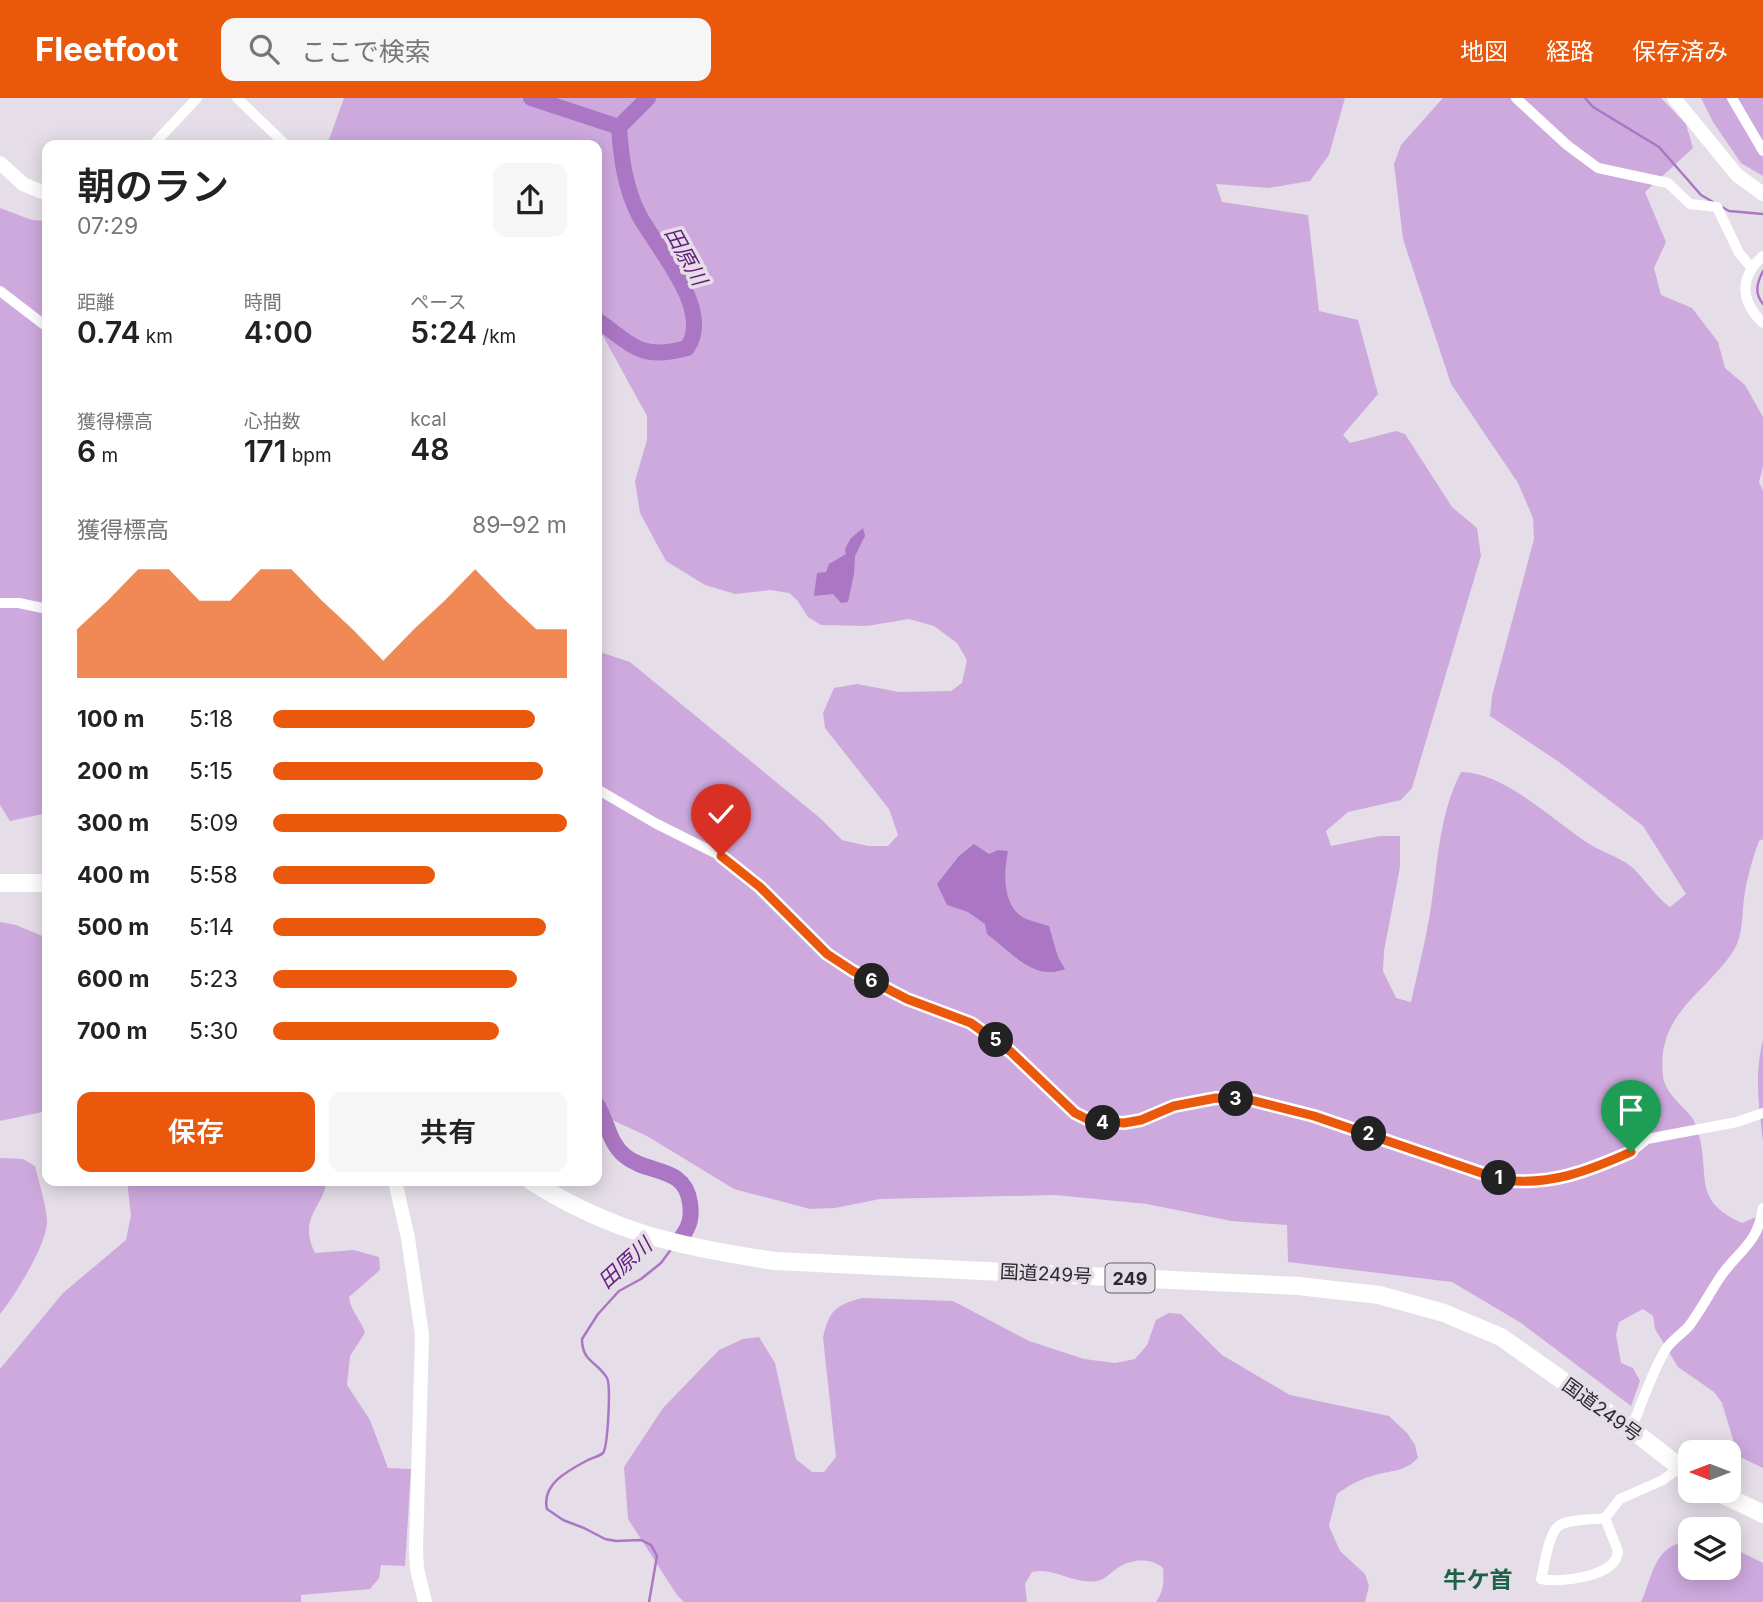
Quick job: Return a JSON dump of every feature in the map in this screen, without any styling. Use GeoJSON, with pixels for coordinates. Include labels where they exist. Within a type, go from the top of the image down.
{"type":"FeatureCollection","features":[{"type":"Feature","properties":{"kind":"highway"},"geometry":{"type":"LineString","coordinates":[[0,883],[42,883]]}},
{"type":"Feature","properties":{"kind":"highway","name":"国道249号"},"geometry":{"type":"LineString","coordinates":[[540,1186],[596,1218],[649,1237],[706,1250],[775,1261],[1298,1286],[1379,1295],[1444,1313],[1501,1337],[1631,1429],[1678,1466]]}},
{"type":"Feature","properties":{"kind":"highway"},"geometry":{"type":"LineString","coordinates":[[1740,1503],[1763,1514]]}},
{"type":"Feature","properties":{"kind":"street"},"geometry":{"type":"LineString","coordinates":[[158,140],[197,98]]}},
{"type":"Feature","properties":{"kind":"street"},"geometry":{"type":"LineString","coordinates":[[237,98],[281,140]]}},
{"type":"Feature","properties":{"kind":"street"},"geometry":{"type":"LineString","coordinates":[[1517,98],[1567,145],[1598,168],[1668,183],[1690,204],[1717,207],[1739,253],[1751,267]]}},
{"type":"Feature","properties":{"kind":"street"},"geometry":{"type":"LineString","coordinates":[[1674,98],[1737,175],[1763,194]]}},
{"type":"Feature","properties":{"kind":"street"},"geometry":{"type":"LineString","coordinates":[[1732,98],[1763,151]]}},
{"type":"Feature","properties":{"kind":"street"},"geometry":{"type":"LineString","coordinates":[[0,163],[23,184],[42,192]]}},
{"type":"Feature","properties":{"kind":"street"},"geometry":{"type":"LineString","coordinates":[[1763,256],[1751,267],[1745,292],[1746,302],[1763,323]]}},
{"type":"Feature","properties":{"kind":"street"},"geometry":{"type":"LineString","coordinates":[[0,292],[42,323]]}},
{"type":"Feature","properties":{"kind":"street"},"geometry":{"type":"LineString","coordinates":[[0,603],[19,603],[42,608]]}},
{"type":"Feature","properties":{"kind":"street"},"geometry":{"type":"LineString","coordinates":[[602,792],[656,824],[721,856],[760,887],[827,954],[853,971],[907,999],[971,1023],[992,1037],[1075,1113],[1091,1121],[1124,1123],[1141,1120],[1174,1106],[1216,1098],[1247,1099],[1314,1116],[1502,1180],[1548,1181],[1599,1167],[1631,1152],[1647,1139],[1737,1122],[1763,1113]]}},
{"type":"Feature","properties":{"kind":"street"},"geometry":{"type":"LineString","coordinates":[[396,1186],[408,1238],[422,1335],[416,1548],[417,1569],[425,1602]]}},
{"type":"Feature","properties":{"kind":"street"},"geometry":{"type":"LineString","coordinates":[[1631,1429],[1659,1361],[1668,1346],[1701,1310],[1729,1266],[1754,1238],[1759,1229],[1763,1208]]}},
{"type":"Feature","properties":{"kind":"street"},"geometry":{"type":"LineString","coordinates":[[1605,1518],[1618,1551],[1613,1563],[1597,1574],[1552,1581],[1541,1579],[1552,1534],[1562,1523],[1605,1518],[1620,1499],[1678,1475]]}},
{"type":"Feature","properties":{"kind":"shaded area"},"geometry":{"type":"Polygon","coordinates":[[[344,98],[1345,98],[1329,155],[1310,181],[1269,188],[1216,184],[1222,202],[1308,215],[1319,311],[1358,320],[1378,394],[1343,435],[1350,443],[1396,431],[1405,434],[1452,507],[1477,528],[1481,556],[1412,788],[1401,800],[1348,812],[1326,831],[1331,846],[1380,836],[1400,836],[1400,867],[1384,951],[1383,971],[1396,998],[1411,1002],[1429,919],[1444,821],[1461,772],[1478,774],[1512,789],[1591,845],[1629,864],[1670,907],[1686,894],[1643,826],[1559,762],[1490,716],[1492,696],[1534,539],[1533,518],[1518,483],[1451,384],[1403,239],[1394,164],[1401,145],[1443,98],[1661,98],[1686,124],[1693,148],[1645,192],[1666,242],[1654,268],[1661,295],[1692,308],[1718,342],[1725,368],[1745,385],[1763,417],[1763,467],[1759,482],[1763,491],[1763,839],[1759,841],[1748,876],[1737,944],[1722,966],[1675,1020],[1667,1036],[1663,1054],[1663,1076],[1667,1088],[1696,1126],[1710,1198],[1727,1215],[1742,1223],[1763,1214],[1763,1468],[1741,1457],[1741,1440],[1733,1440],[1722,1403],[1714,1392],[1678,1367],[1655,1329],[1653,1316],[1643,1309],[1619,1322],[1616,1335],[1621,1363],[1633,1368],[1640,1381],[1631,1406],[1521,1323],[1452,1282],[1288,1262],[1287,1225],[1231,1221],[1147,1204],[1055,1195],[880,1199],[835,1208],[810,1209],[734,1189],[647,1136],[602,1115],[602,653],[630,662],[820,818],[842,840],[868,846],[888,846],[898,835],[889,809],[825,728],[823,713],[834,688],[857,684],[899,692],[951,691],[962,683],[967,660],[957,643],[934,626],[909,619],[867,626],[821,625],[808,617],[789,593],[770,590],[735,594],[705,585],[666,561],[640,513],[635,481],[647,440],[647,416],[602,334],[602,140],[329,140],[344,98]]]}},
{"type":"Feature","properties":{"kind":"shaded area"},"geometry":{"type":"Polygon","coordinates":[[[1701,98],[1763,98],[1763,176],[1741,163],[1713,122],[1701,98]]]}},
{"type":"Feature","properties":{"kind":"shaded area"},"geometry":{"type":"Polygon","coordinates":[[[0,208],[32,220],[42,221],[42,814],[10,821],[0,805],[0,208]]]}},
{"type":"Feature","properties":{"kind":"shaded area"},"geometry":{"type":"Polygon","coordinates":[[[863,528],[865,536],[855,556],[848,602],[841,603],[833,594],[814,596],[817,573],[826,572],[829,564],[846,554],[845,549],[851,538],[863,528]]]}},
{"type":"Feature","properties":{"kind":"shaded area"},"geometry":{"type":"Polygon","coordinates":[[[974,844],[989,854],[998,850],[1008,851],[1005,877],[1010,903],[1024,918],[1049,926],[1058,957],[1065,969],[1043,971],[1023,963],[987,934],[985,924],[968,912],[947,905],[937,884],[959,856],[974,844]]]}},
{"type":"Feature","properties":{"kind":"shaded area"},"geometry":{"type":"Polygon","coordinates":[[[0,922],[16,925],[42,936],[42,1112],[0,1121],[0,922]]]}},
{"type":"Feature","properties":{"kind":"shaded area"},"geometry":{"type":"Polygon","coordinates":[[[1763,1040],[1763,1141],[1758,1078],[1763,1040]]]}},
{"type":"Feature","properties":{"kind":"shaded area"},"geometry":{"type":"Polygon","coordinates":[[[0,1158],[23,1159],[35,1166],[47,1221],[36,1256],[0,1314],[0,1158]]]}},
{"type":"Feature","properties":{"kind":"shaded area"},"geometry":{"type":"Polygon","coordinates":[[[128,1186],[326,1186],[310,1222],[310,1241],[315,1253],[354,1250],[379,1257],[380,1270],[349,1297],[365,1333],[350,1356],[347,1385],[370,1420],[388,1468],[411,1469],[405,1566],[381,1565],[379,1578],[370,1589],[301,1595],[301,1602],[0,1602],[0,1369],[63,1293],[126,1240],[131,1215],[128,1186]]]}},
{"type":"Feature","properties":{"kind":"shaded area"},"geometry":{"type":"Polygon","coordinates":[[[862,1298],[953,1301],[1029,1341],[1084,1359],[1115,1363],[1135,1359],[1147,1345],[1156,1320],[1169,1313],[1181,1314],[1222,1355],[1290,1395],[1389,1416],[1407,1433],[1415,1445],[1418,1458],[1402,1469],[1362,1479],[1337,1494],[1329,1526],[1340,1551],[1365,1574],[1369,1586],[1365,1602],[1156,1602],[1163,1585],[1163,1568],[1153,1562],[1137,1561],[1118,1568],[1103,1579],[1088,1582],[1048,1572],[1032,1572],[1025,1584],[1027,1602],[684,1602],[628,1519],[624,1467],[663,1408],[719,1350],[743,1339],[759,1337],[775,1363],[796,1459],[812,1472],[824,1472],[836,1457],[823,1338],[828,1321],[835,1310],[845,1303],[862,1298]]]}},
{"type":"Feature","properties":{"kind":"shaded area"},"geometry":{"type":"Polygon","coordinates":[[[1678,1544],[1678,1580],[1741,1580],[1741,1552],[1763,1563],[1763,1602],[1641,1602],[1656,1562],[1669,1548],[1678,1544]]]}},
{"type":"Feature","properties":{"kind":"waterway"},"geometry":{"type":"LineString","coordinates":[[531,98],[619,127]]}},
{"type":"Feature","properties":{"kind":"waterway"},"geometry":{"type":"LineString","coordinates":[[619,127],[648,98]]}},
{"type":"Feature","properties":{"kind":"waterway"},"geometry":{"type":"LineString","coordinates":[[1585,98],[1593,107],[1659,147],[1701,195],[1713,202]]}},
{"type":"Feature","properties":{"kind":"waterway","name":"田原川"},"geometry":{"type":"LineString","coordinates":[[602,324],[638,348],[658,353],[687,348],[693,333],[693,316],[680,280],[639,215],[630,194],[619,127]]}},
{"type":"Feature","properties":{"kind":"waterway"},"geometry":{"type":"LineString","coordinates":[[1722,207],[1729,211],[1763,214]]}},
{"type":"Feature","properties":{"kind":"waterway"},"geometry":{"type":"LineString","coordinates":[[1763,271],[1757,288],[1763,304]]}},
{"type":"Feature","properties":{"kind":"waterway","name":"田原川"},"geometry":{"type":"LineString","coordinates":[[602,1115],[612,1139],[625,1156],[673,1176],[687,1191],[690,1217],[681,1238]]}},
{"type":"Feature","properties":{"kind":"waterway","name":"田原川"},"geometry":{"type":"LineString","coordinates":[[649,1602],[657,1556],[651,1545],[641,1540],[605,1539],[563,1520],[547,1509],[546,1500],[548,1492],[558,1479],[573,1468],[602,1454],[605,1448],[609,1392],[607,1378],[584,1352],[582,1339],[598,1314],[619,1291],[641,1279],[661,1263],[672,1248]]}},
{"type":"Feature","properties":{"kind":"district","name":"牛ケ首"},"geometry":{"type":"Point","coordinates":[1478,1580]}},
{"type":"Feature","properties":{"kind":"route"},"geometry":{"type":"LineString","coordinates":[[721,856],[760,887],[827,954],[907,999],[971,1023],[1011,1052],[1075,1113],[1091,1121],[1124,1123],[1141,1120],[1174,1106],[1216,1098],[1247,1099],[1314,1116],[1502,1180],[1515,1181],[1548,1181],[1599,1167],[1631,1152]]}}]}
